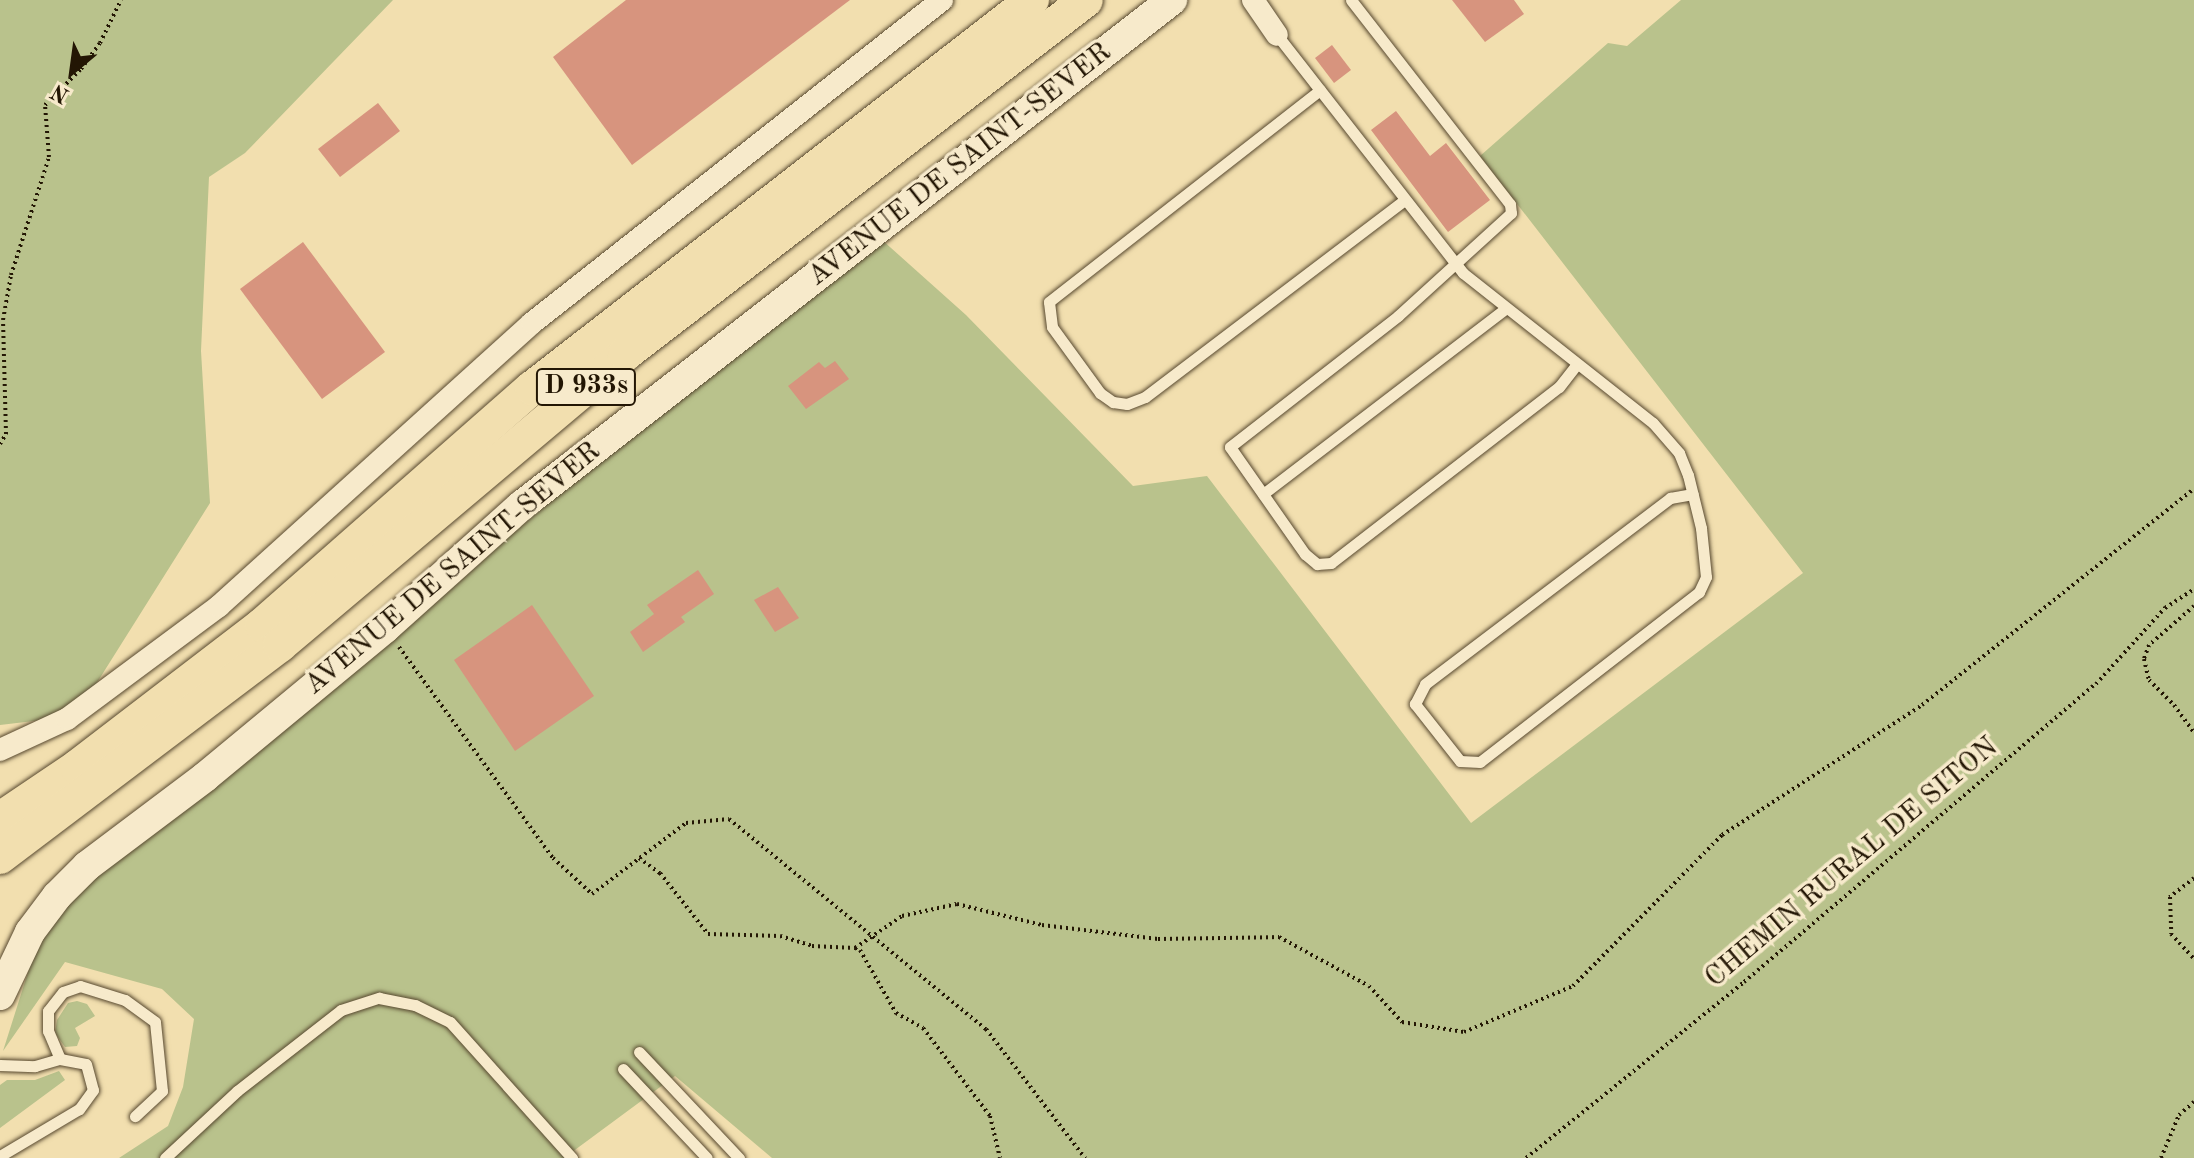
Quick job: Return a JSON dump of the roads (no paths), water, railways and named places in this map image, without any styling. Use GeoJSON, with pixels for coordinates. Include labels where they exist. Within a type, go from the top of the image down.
{"type":"FeatureCollection","features":[{"type":"Feature","properties":{"kind":"main road","name":"D 933s"},"geometry":{"type":"LineString","coordinates":[[0,819],[77,767],[262,625],[532,388],[1032,0]]}},
{"type":"Feature","properties":{"kind":"main road","name":"D 933s"},"geometry":{"type":"LineString","coordinates":[[0,857],[280,645],[625,354],[1086,0]]}},
{"type":"Feature","properties":{"kind":"street"},"geometry":{"type":"LineString","coordinates":[[0,750],[67,719],[219,606],[532,323],[942,0]]}},
{"type":"Feature","properties":{"kind":"street","name":"AVENUE DE SAINT-SEVER"},"geometry":{"type":"LineString","coordinates":[[0,995],[30,932],[57,896],[87,866],[205,777],[385,628],[521,506],[1172,0]]}},
{"type":"Feature","properties":{"kind":"street"},"geometry":{"type":"LineString","coordinates":[[1253,0],[1277,35]]}},
{"type":"Feature","properties":{"kind":"lane"},"geometry":{"type":"LineString","coordinates":[[1351,0],[1510,204],[1511,213],[1505,222],[1454,262],[1398,316],[1230,447],[1305,554],[1317,564],[1331,563],[1559,387],[1577,364]]}},
{"type":"Feature","properties":{"kind":"lane"},"geometry":{"type":"LineString","coordinates":[[1277,35],[1454,262],[1506,308],[1667,437],[1679,453],[1693,494],[1706,577],[1699,592],[1480,762],[1460,761],[1415,704],[1425,684],[1670,498],[1693,494]]}},
{"type":"Feature","properties":{"kind":"lane"},"geometry":{"type":"LineString","coordinates":[[1320,90],[1049,302],[1052,327],[1100,393],[1113,402],[1127,404],[1145,397],[1405,200]]}},
{"type":"Feature","properties":{"kind":"lane"},"geometry":{"type":"LineString","coordinates":[[1263,494],[1506,308]]}},
{"type":"Feature","properties":{"kind":"lane"},"geometry":{"type":"LineString","coordinates":[[60,1059],[48,1031],[48,1011],[63,992],[80,986],[125,1000],[155,1022],[162,1091],[135,1116]]}},
{"type":"Feature","properties":{"kind":"lane"},"geometry":{"type":"LineString","coordinates":[[165,1158],[237,1091],[341,1010],[379,998],[415,1005],[450,1022],[572,1158]]}},
{"type":"Feature","properties":{"kind":"lane"},"geometry":{"type":"LineString","coordinates":[[639,1052],[735,1157]]}},
{"type":"Feature","properties":{"kind":"lane"},"geometry":{"type":"LineString","coordinates":[[0,1065],[35,1066],[60,1059],[86,1064],[93,1090],[79,1109],[0,1156]]}},
{"type":"Feature","properties":{"kind":"lane"},"geometry":{"type":"LineString","coordinates":[[623,1069],[707,1158]]}}]}
